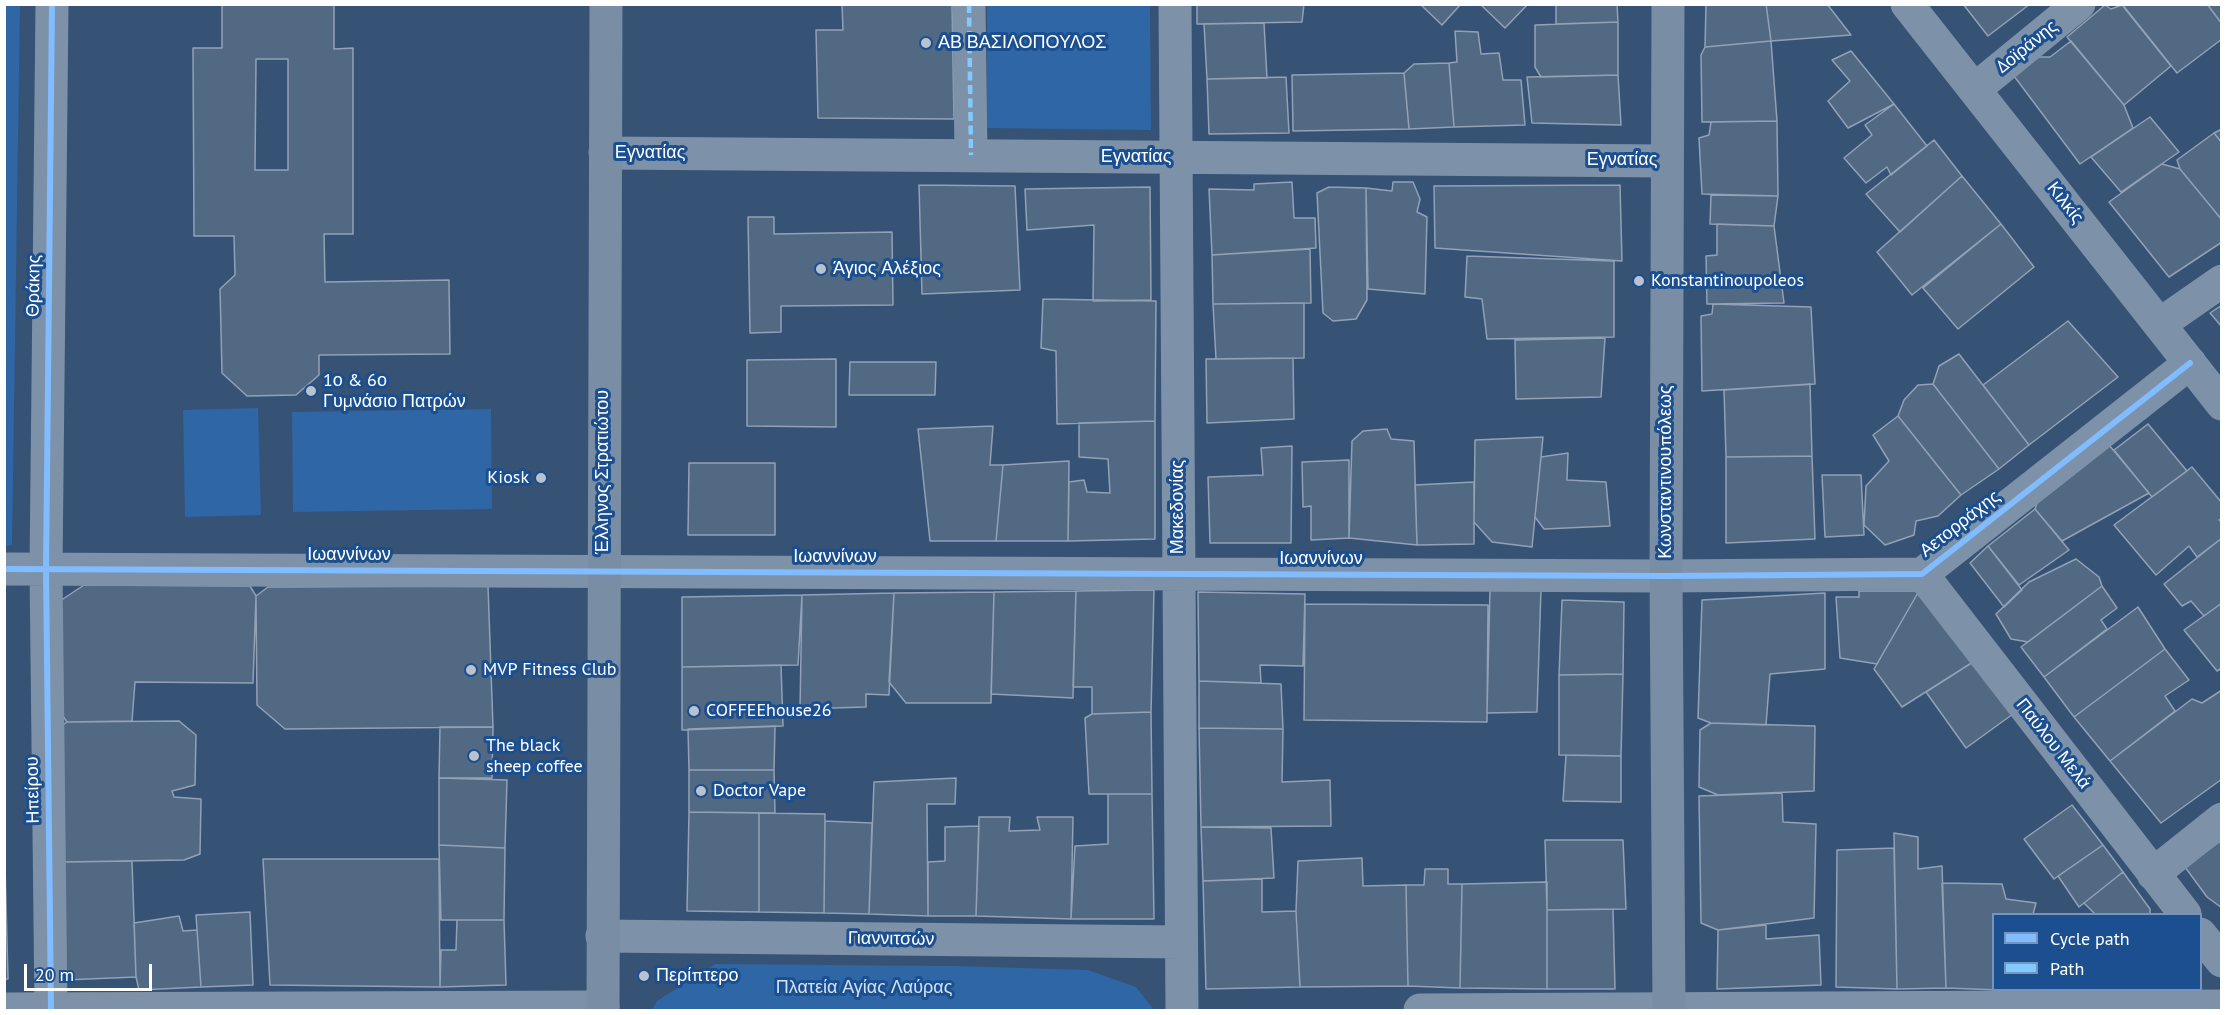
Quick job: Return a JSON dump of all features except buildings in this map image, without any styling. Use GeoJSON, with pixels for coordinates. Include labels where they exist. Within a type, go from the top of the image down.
{"type":"FeatureCollection","features":[{"type":"Feature","properties":{"kind":"main road","name":"Έλληνος Στρατιώτου"},"geometry":{"type":"LineString","coordinates":[[603,1009],[606,4]]}},
{"type":"Feature","properties":{"kind":"main road","name":"Κωνσταντινουπόλεως"},"geometry":{"type":"LineString","coordinates":[[1668,4],[1666,576],[1669,1010]]}},
{"type":"Feature","properties":{"kind":"street","name":"Θράκης"},"geometry":{"type":"LineString","coordinates":[[46,569],[52,4]]}},
{"type":"Feature","properties":{"kind":"street"},"geometry":{"type":"LineString","coordinates":[[969,4],[971,155]]}},
{"type":"Feature","properties":{"kind":"street","name":"Μακεδονίας"},"geometry":{"type":"LineString","coordinates":[[1175,4],[1182,1011]]}},
{"type":"Feature","properties":{"kind":"street","name":"Κιλκίς"},"geometry":{"type":"LineString","coordinates":[[1907,4],[2222,404]]}},
{"type":"Feature","properties":{"kind":"street","name":"Δοϊράνης"},"geometry":{"type":"LineString","coordinates":[[1975,89],[2079,4]]}},
{"type":"Feature","properties":{"kind":"street","name":"Εγνατίας"},"geometry":{"type":"LineString","coordinates":[[605,153],[1667,161]]}},
{"type":"Feature","properties":{"kind":"street"},"geometry":{"type":"LineString","coordinates":[[2160,324],[2222,281]]}},
{"type":"Feature","properties":{"kind":"street","name":"Αετορράχης"},"geometry":{"type":"LineString","coordinates":[[1666,576],[1922,574],[2190,363]]}},
{"type":"Feature","properties":{"kind":"street","name":"Ιωαννίνων"},"geometry":{"type":"LineString","coordinates":[[4,569],[1666,576]]}},
{"type":"Feature","properties":{"kind":"street","name":"Ηπείρου"},"geometry":{"type":"LineString","coordinates":[[46,569],[51,1009]]}},
{"type":"Feature","properties":{"kind":"street","name":"Παύλου Μελά"},"geometry":{"type":"LineString","coordinates":[[1922,574],[2183,913]]}},
{"type":"Feature","properties":{"kind":"street"},"geometry":{"type":"LineString","coordinates":[[2153,874],[2222,819]]}},
{"type":"Feature","properties":{"kind":"street","name":"Γιαννιτσών"},"geometry":{"type":"LineString","coordinates":[[602,936],[1181,942]]}},
{"type":"Feature","properties":{"kind":"street"},"geometry":{"type":"LineString","coordinates":[[2202,936],[2222,961]]}},
{"type":"Feature","properties":{"kind":"street"},"geometry":{"type":"LineString","coordinates":[[1420,1011],[2222,1006]]}},
{"type":"Feature","properties":{"kind":"street"},"geometry":{"type":"LineString","coordinates":[[4,1009],[603,1009]]}},
{"type":"Feature","properties":{"kind":"green space"},"geometry":{"type":"Polygon","coordinates":[[[4,5],[20,5],[12,545],[5,546],[4,5]]]}},
{"type":"Feature","properties":{"kind":"green space"},"geometry":{"type":"Polygon","coordinates":[[[987,5],[1150,5],[1151,130],[987,128],[987,5]]]}},
{"type":"Feature","properties":{"kind":"green space"},"geometry":{"type":"Polygon","coordinates":[[[258,408],[261,515],[185,517],[183,410],[258,408]]]}},
{"type":"Feature","properties":{"kind":"green space"},"geometry":{"type":"Polygon","coordinates":[[[491,409],[492,509],[293,512],[292,412],[491,409]]]}},
{"type":"Feature","properties":{"kind":"green space","name":"Πλατεία Αγίας Λαύρας"},"geometry":{"type":"Polygon","coordinates":[[[715,964],[956,966],[1088,970],[1136,987],[1154,1010],[652,1010],[657,1001],[715,964]]]}},
{"type":"Feature","properties":{"kind":"marked path"},"geometry":{"type":"LineString","coordinates":[[969,4],[971,155]]}},
{"type":"Feature","properties":{"kind":"cycle path"},"geometry":{"type":"LineString","coordinates":[[51,1010],[46,569],[52,4]]}},
{"type":"Feature","properties":{"kind":"cycle path"},"geometry":{"type":"LineString","coordinates":[[4,569],[1666,576],[1922,574],[2190,363]]}},
{"type":"Feature","properties":{"kind":"place","name":"ΑΒ ΒΑΣΙΛΟΠΟΥΛΟΣ"},"geometry":{"type":"Point","coordinates":[926,43]}},
{"type":"Feature","properties":{"kind":"place","name":"Άγιος Αλέξιος"},"geometry":{"type":"Point","coordinates":[821,269]}},
{"type":"Feature","properties":{"kind":"place","name":"Konstantinoupoleos"},"geometry":{"type":"Point","coordinates":[1639,281]}},
{"type":"Feature","properties":{"kind":"place","name":"1ο & 6ο Γυμνάσιο Πατρών"},"geometry":{"type":"Point","coordinates":[311,391]}},
{"type":"Feature","properties":{"kind":"place","name":"Kiosk"},"geometry":{"type":"Point","coordinates":[541,478]}},
{"type":"Feature","properties":{"kind":"place","name":"MVP Fitness Club"},"geometry":{"type":"Point","coordinates":[471,670]}},
{"type":"Feature","properties":{"kind":"place","name":"COFFEEhouse26"},"geometry":{"type":"Point","coordinates":[694,711]}},
{"type":"Feature","properties":{"kind":"place","name":"The black sheep coffee"},"geometry":{"type":"Point","coordinates":[474,756]}},
{"type":"Feature","properties":{"kind":"place","name":"Doctor Vape"},"geometry":{"type":"Point","coordinates":[701,791]}},
{"type":"Feature","properties":{"kind":"place","name":"Περίπτερο"},"geometry":{"type":"Point","coordinates":[644,976]}}]}
